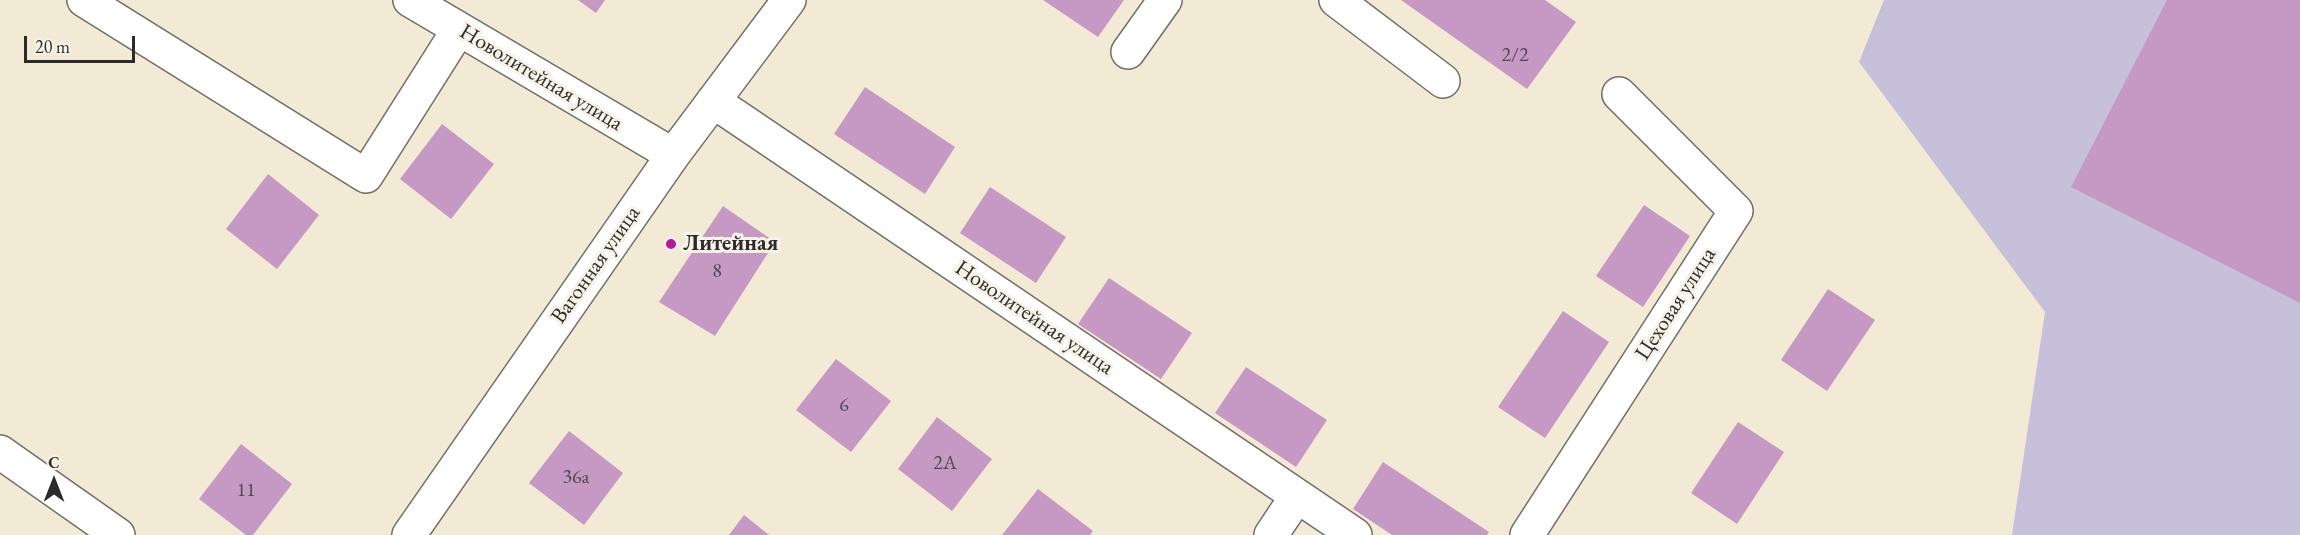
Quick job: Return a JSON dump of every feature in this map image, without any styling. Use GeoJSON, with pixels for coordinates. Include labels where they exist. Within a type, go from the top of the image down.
{"type":"FeatureCollection","features":[{"type":"Feature","properties":{"kind":"street"},"geometry":{"type":"LineString","coordinates":[[84,0],[366,176],[459,29]]}},
{"type":"Feature","properties":{"kind":"street","name":"Вагонная улица"},"geometry":{"type":"LineString","coordinates":[[410,535],[673,155],[789,0]]}},
{"type":"Feature","properties":{"kind":"street"},"geometry":{"type":"LineString","coordinates":[[1128,51],[1165,0]]}},
{"type":"Feature","properties":{"kind":"street"},"geometry":{"type":"LineString","coordinates":[[1336,0],[1443,81]]}},
{"type":"Feature","properties":{"kind":"street","name":"Новолитейная улица"},"geometry":{"type":"LineString","coordinates":[[413,1],[673,155]]}},
{"type":"Feature","properties":{"kind":"street","name":"Цеховая улица"},"geometry":{"type":"LineString","coordinates":[[1527,535],[1736,211],[1619,94]]}},
{"type":"Feature","properties":{"kind":"street","name":"Новолитейная улица"},"geometry":{"type":"LineString","coordinates":[[713,101],[1355,535]]}},
{"type":"Feature","properties":{"kind":"street"},"geometry":{"type":"LineString","coordinates":[[0,452],[118,535]]}},
{"type":"Feature","properties":{"kind":"street"},"geometry":{"type":"LineString","coordinates":[[1271,535],[1297,496]]}},
{"type":"Feature","properties":{"kind":"shaded area"},"geometry":{"type":"Polygon","coordinates":[[[1884,0],[2300,0],[2300,535],[2012,535],[2045,312],[1859,62],[1884,0]]]}},
{"type":"Feature","properties":{"kind":"building"},"geometry":{"type":"Polygon","coordinates":[[[578,0],[605,0],[596,13],[578,0]]]}},
{"type":"Feature","properties":{"kind":"building"},"geometry":{"type":"Polygon","coordinates":[[[1043,0],[1124,0],[1098,37],[1043,0]]]}},
{"type":"Feature","properties":{"kind":"building"},"geometry":{"type":"Polygon","coordinates":[[[1401,0],[1545,0],[1576,22],[1527,89],[1401,0]]]}},
{"type":"Feature","properties":{"kind":"building"},"geometry":{"type":"Polygon","coordinates":[[[2167,0],[2300,0],[2300,303],[2071,187],[2167,0]]]}},
{"type":"Feature","properties":{"kind":"building"},"geometry":{"type":"Polygon","coordinates":[[[865,87],[955,147],[925,194],[834,134],[865,87]]]}},
{"type":"Feature","properties":{"kind":"building"},"geometry":{"type":"Polygon","coordinates":[[[442,124],[494,164],[451,219],[400,179],[442,124]]]}},
{"type":"Feature","properties":{"kind":"building"},"geometry":{"type":"Polygon","coordinates":[[[268,174],[319,215],[277,269],[226,229],[268,174]]]}},
{"type":"Feature","properties":{"kind":"building"},"geometry":{"type":"Polygon","coordinates":[[[990,187],[1066,237],[1036,283],[960,233],[990,187]]]}},
{"type":"Feature","properties":{"kind":"building"},"geometry":{"type":"Polygon","coordinates":[[[1644,205],[1690,236],[1643,307],[1596,276],[1644,205]]]}},
{"type":"Feature","properties":{"kind":"building"},"geometry":{"type":"Polygon","coordinates":[[[723,206],[775,242],[715,336],[659,302],[723,206]]]}},
{"type":"Feature","properties":{"kind":"building"},"geometry":{"type":"Polygon","coordinates":[[[1109,278],[1192,333],[1161,379],[1078,324],[1109,278]]]}},
{"type":"Feature","properties":{"kind":"building"},"geometry":{"type":"Polygon","coordinates":[[[1828,289],[1875,320],[1827,391],[1781,360],[1828,289]]]}},
{"type":"Feature","properties":{"kind":"building"},"geometry":{"type":"Polygon","coordinates":[[[1563,311],[1609,342],[1545,438],[1498,407],[1563,311]]]}},
{"type":"Feature","properties":{"kind":"building"},"geometry":{"type":"Polygon","coordinates":[[[836,359],[891,401],[851,452],[796,410],[836,359]]]}},
{"type":"Feature","properties":{"kind":"building"},"geometry":{"type":"Polygon","coordinates":[[[1246,367],[1327,420],[1296,467],[1215,413],[1246,367]]]}},
{"type":"Feature","properties":{"kind":"building"},"geometry":{"type":"Polygon","coordinates":[[[937,417],[992,459],[952,511],[898,469],[937,417]]]}},
{"type":"Feature","properties":{"kind":"building"},"geometry":{"type":"Polygon","coordinates":[[[1738,422],[1784,452],[1737,524],[1691,493],[1738,422]]]}},
{"type":"Feature","properties":{"kind":"building"},"geometry":{"type":"Polygon","coordinates":[[[569,431],[623,473],[584,525],[529,483],[569,431]]]}},
{"type":"Feature","properties":{"kind":"building"},"geometry":{"type":"Polygon","coordinates":[[[241,444],[292,484],[253,535],[246,535],[199,499],[241,444]]]}},
{"type":"Feature","properties":{"kind":"building"},"geometry":{"type":"Polygon","coordinates":[[[1383,462],[1489,532],[1487,535],[1392,535],[1353,509],[1383,462]]]}},
{"type":"Feature","properties":{"kind":"building"},"geometry":{"type":"Polygon","coordinates":[[[1038,489],[1093,531],[1090,535],[1002,535],[1038,489]]]}},
{"type":"Feature","properties":{"kind":"building"},"geometry":{"type":"Polygon","coordinates":[[[744,515],[769,535],[729,535],[744,515]]]}},
{"type":"Feature","properties":{"kind":"place","name":"Литейная"},"geometry":{"type":"Point","coordinates":[671,244]}}]}
